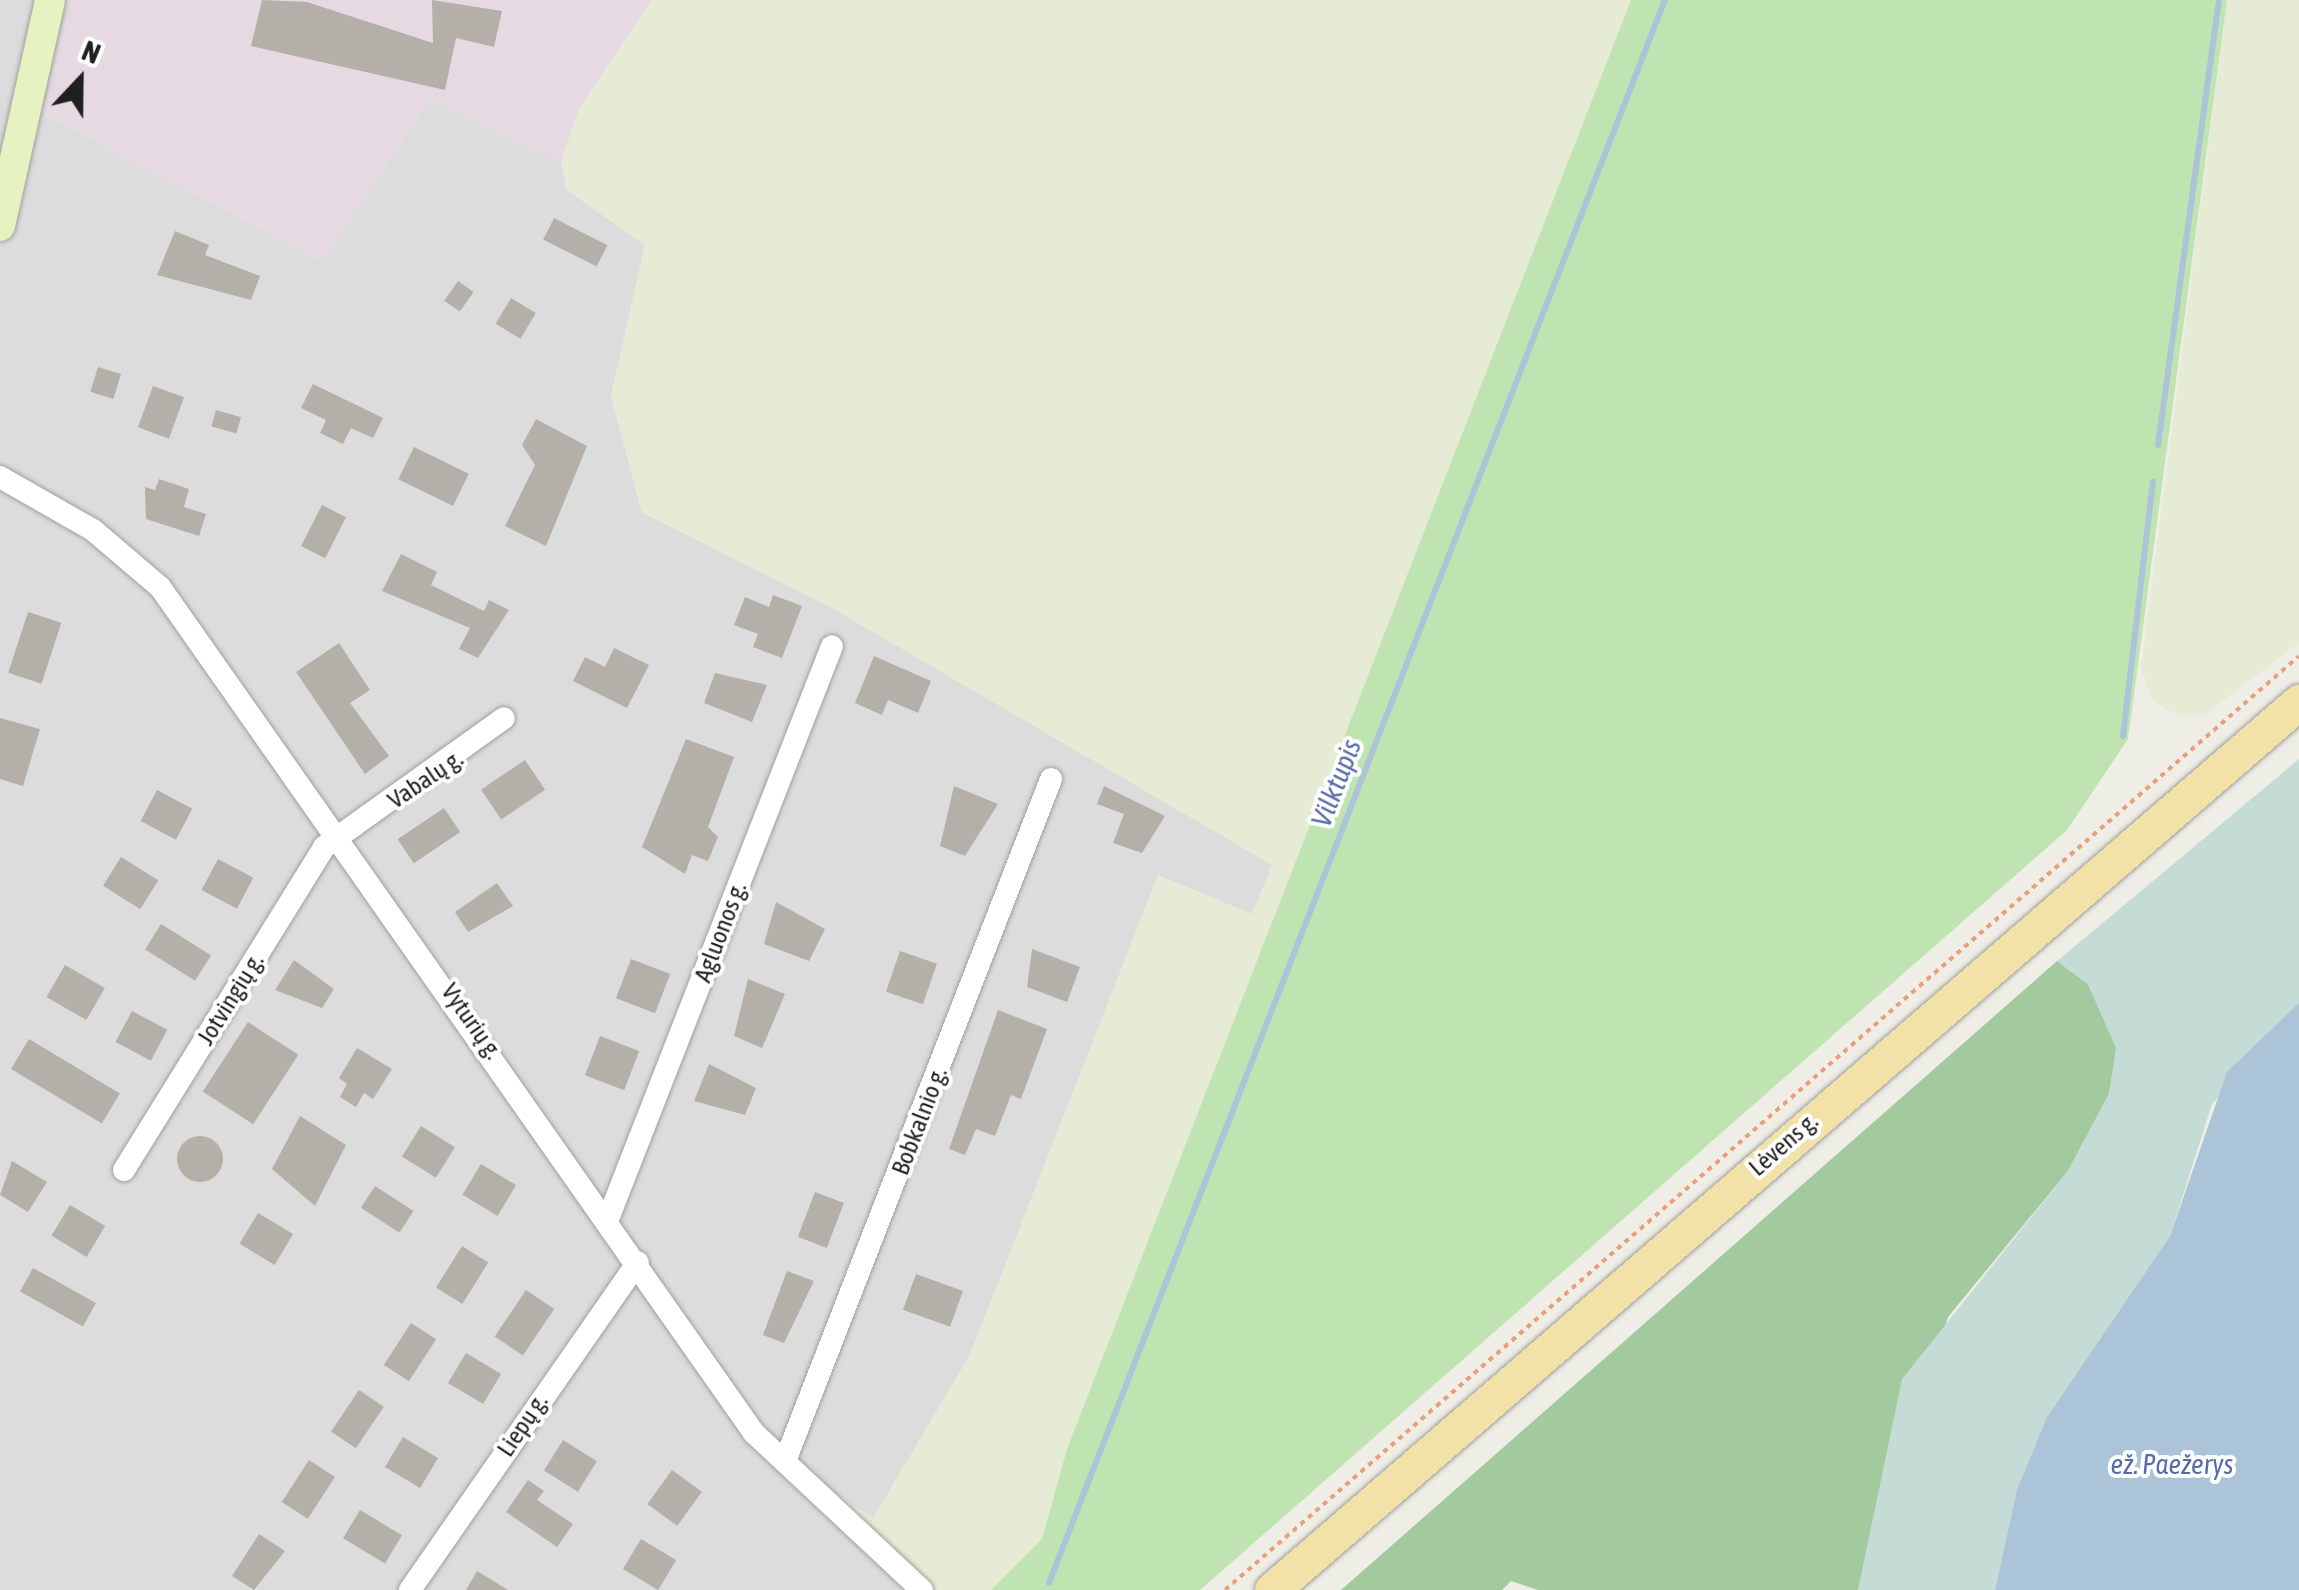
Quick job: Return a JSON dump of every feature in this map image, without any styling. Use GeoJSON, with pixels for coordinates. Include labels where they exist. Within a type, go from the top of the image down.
{"type":"FeatureCollection","features":[{"type":"Feature","properties":{"kind":"main road"},"geometry":{"type":"LineString","coordinates":[[0,226],[50,0]]}},
{"type":"Feature","properties":{"kind":"main road","name":"Lėvens g."},"geometry":{"type":"LineString","coordinates":[[1272,1590],[2299,702]]}},
{"type":"Feature","properties":{"kind":"street","name":"Vyturių g."},"geometry":{"type":"LineString","coordinates":[[0,478],[94,530],[160,586],[342,834],[754,1433],[922,1590]]}},
{"type":"Feature","properties":{"kind":"street","name":"Agluonos g."},"geometry":{"type":"LineString","coordinates":[[608,1218],[832,646]]}},
{"type":"Feature","properties":{"kind":"street","name":"Vabalų g."},"geometry":{"type":"LineString","coordinates":[[342,834],[504,718]]}},
{"type":"Feature","properties":{"kind":"street","name":"Bobkalnio g."},"geometry":{"type":"LineString","coordinates":[[785,1461],[1050,779]]}},
{"type":"Feature","properties":{"kind":"street","name":"Jotvingių g."},"geometry":{"type":"LineString","coordinates":[[124,1170],[324,847],[342,834]]}},
{"type":"Feature","properties":{"kind":"street","name":"Liepų g."},"geometry":{"type":"LineString","coordinates":[[410,1590],[638,1262]]}},
{"type":"Feature","properties":{"kind":"path"},"geometry":{"type":"LineString","coordinates":[[1225,1590],[2299,656]]}},
{"type":"Feature","properties":{"kind":"shaded area"},"geometry":{"type":"Polygon","coordinates":[[[0,0],[71,0],[44,114],[322,260],[431,99],[561,162],[567,190],[645,245],[611,396],[642,512],[834,609],[1273,865],[1252,914],[1158,876],[970,1355],[873,1519],[793,1466],[922,1590],[0,1590],[0,0]]]}},
{"type":"Feature","properties":{"kind":"shaded area"},"geometry":{"type":"Polygon","coordinates":[[[71,0],[652,0],[580,107],[561,162],[431,99],[323,260],[44,114],[71,0]]]}},
{"type":"Feature","properties":{"kind":"shaded area"},"geometry":{"type":"Polygon","coordinates":[[[2299,759],[2299,1003],[2212,1104],[2170,1236],[2047,1417],[2017,1489],[1995,1590],[1858,1590],[1902,1379],[2068,1171],[2109,1094],[2116,1048],[2088,984],[2057,961],[2299,759]]]}},
{"type":"Feature","properties":{"kind":"green space"},"geometry":{"type":"Polygon","coordinates":[[[652,0],[1631,0],[1067,1449],[1042,1539],[991,1590],[922,1590],[785,1461],[873,1518],[970,1355],[1158,875],[1252,914],[1272,865],[834,609],[642,512],[611,396],[645,245],[567,190],[561,162],[580,107],[652,0]]]}},
{"type":"Feature","properties":{"kind":"green space"},"geometry":{"type":"Polygon","coordinates":[[[1631,0],[2227,0],[2128,739],[2067,830],[1200,1590],[991,1590],[1042,1539],[1067,1449],[1631,0]]]}},
{"type":"Feature","properties":{"kind":"green space"},"geometry":{"type":"Polygon","coordinates":[[[2227,0],[2299,0],[2299,643],[2204,715],[2180,717],[2153,701],[2141,669],[2227,0]]]}},
{"type":"Feature","properties":{"kind":"green space"},"geometry":{"type":"Polygon","coordinates":[[[2057,961],[2088,984],[2117,1048],[2109,1094],[2068,1171],[1948,1317],[1858,1590],[1538,1590],[1511,1581],[1502,1590],[1341,1590],[2057,961]]]}},
{"type":"Feature","properties":{"kind":"water","name":"ež. Paežerys"},"geometry":{"type":"Polygon","coordinates":[[[2299,1003],[2299,1590],[1995,1590],[2017,1489],[2047,1417],[2170,1236],[2227,1072],[2299,1003]]]}},
{"type":"Feature","properties":{"kind":"building"},"geometry":{"type":"Polygon","coordinates":[[[262,0],[307,2],[433,43],[432,0],[502,11],[494,47],[456,38],[445,90],[251,46],[262,0]]]}},
{"type":"Feature","properties":{"kind":"building"},"geometry":{"type":"Polygon","coordinates":[[[554,218],[607,245],[597,267],[543,239],[554,218]]]}},
{"type":"Feature","properties":{"kind":"building"},"geometry":{"type":"Polygon","coordinates":[[[175,231],[209,245],[205,255],[260,276],[251,300],[157,275],[175,231]]]}},
{"type":"Feature","properties":{"kind":"building"},"geometry":{"type":"Polygon","coordinates":[[[458,281],[474,292],[460,312],[444,301],[458,281]]]}},
{"type":"Feature","properties":{"kind":"building"},"geometry":{"type":"Polygon","coordinates":[[[511,298],[536,313],[520,339],[496,324],[511,298]]]}},
{"type":"Feature","properties":{"kind":"building"},"geometry":{"type":"Polygon","coordinates":[[[98,367],[121,374],[113,399],[90,392],[98,367]]]}},
{"type":"Feature","properties":{"kind":"building"},"geometry":{"type":"Polygon","coordinates":[[[313,384],[383,418],[373,438],[351,428],[343,444],[320,433],[326,420],[301,408],[313,384]]]}},
{"type":"Feature","properties":{"kind":"building"},"geometry":{"type":"Polygon","coordinates":[[[153,386],[184,397],[169,439],[138,427],[153,386]]]}},
{"type":"Feature","properties":{"kind":"building"},"geometry":{"type":"Polygon","coordinates":[[[216,410],[241,417],[236,434],[211,426],[216,410]]]}},
{"type":"Feature","properties":{"kind":"building"},"geometry":{"type":"Polygon","coordinates":[[[536,419],[587,446],[546,546],[505,526],[535,465],[522,445],[536,419]]]}},
{"type":"Feature","properties":{"kind":"building"},"geometry":{"type":"Polygon","coordinates":[[[414,447],[469,474],[453,506],[398,479],[414,447]]]}},
{"type":"Feature","properties":{"kind":"building"},"geometry":{"type":"Polygon","coordinates":[[[159,479],[189,489],[184,507],[206,514],[199,536],[146,519],[145,487],[155,490],[159,479]]]}},
{"type":"Feature","properties":{"kind":"building"},"geometry":{"type":"Polygon","coordinates":[[[322,505],[346,517],[325,558],[301,546],[322,505]]]}},
{"type":"Feature","properties":{"kind":"building"},"geometry":{"type":"Polygon","coordinates":[[[401,554],[437,572],[431,585],[484,611],[489,600],[509,610],[478,658],[459,649],[470,628],[382,591],[401,554]]]}},
{"type":"Feature","properties":{"kind":"building"},"geometry":{"type":"Polygon","coordinates":[[[773,595],[802,606],[782,658],[753,647],[758,634],[734,625],[745,597],[769,607],[773,595]]]}},
{"type":"Feature","properties":{"kind":"building"},"geometry":{"type":"Polygon","coordinates":[[[28,612],[61,623],[42,684],[8,673],[28,612]]]}},
{"type":"Feature","properties":{"kind":"building"},"geometry":{"type":"Polygon","coordinates":[[[339,643],[370,690],[350,703],[389,756],[365,774],[296,672],[339,643]]]}},
{"type":"Feature","properties":{"kind":"building"},"geometry":{"type":"Polygon","coordinates":[[[614,648],[649,665],[627,708],[573,681],[585,657],[605,667],[614,648]]]}},
{"type":"Feature","properties":{"kind":"building"},"geometry":{"type":"Polygon","coordinates":[[[874,656],[931,681],[918,713],[888,700],[882,715],[855,703],[874,656]]]}},
{"type":"Feature","properties":{"kind":"building"},"geometry":{"type":"Polygon","coordinates":[[[715,673],[767,685],[752,722],[704,703],[715,673]]]}},
{"type":"Feature","properties":{"kind":"building"},"geometry":{"type":"Polygon","coordinates":[[[0,718],[40,729],[23,786],[0,779],[0,718]]]}},
{"type":"Feature","properties":{"kind":"building"},"geometry":{"type":"Polygon","coordinates":[[[686,739],[734,757],[708,827],[718,837],[708,861],[692,855],[685,874],[642,847],[686,739]]]}},
{"type":"Feature","properties":{"kind":"building"},"geometry":{"type":"Polygon","coordinates":[[[525,760],[545,790],[501,819],[481,790],[525,760]]]}},
{"type":"Feature","properties":{"kind":"building"},"geometry":{"type":"Polygon","coordinates":[[[954,786],[998,804],[965,856],[940,846],[954,786]]]}},
{"type":"Feature","properties":{"kind":"building"},"geometry":{"type":"Polygon","coordinates":[[[1104,786],[1165,816],[1142,853],[1113,843],[1124,814],[1097,804],[1104,786]]]}},
{"type":"Feature","properties":{"kind":"building"},"geometry":{"type":"Polygon","coordinates":[[[157,790],[192,809],[176,840],[141,821],[157,790]]]}},
{"type":"Feature","properties":{"kind":"building"},"geometry":{"type":"Polygon","coordinates":[[[444,808],[460,832],[414,863],[398,839],[444,808]]]}},
{"type":"Feature","properties":{"kind":"building"},"geometry":{"type":"Polygon","coordinates":[[[121,857],[158,880],[140,909],[103,886],[121,857]]]}},
{"type":"Feature","properties":{"kind":"building"},"geometry":{"type":"Polygon","coordinates":[[[218,859],[253,878],[237,909],[202,890],[218,859]]]}},
{"type":"Feature","properties":{"kind":"building"},"geometry":{"type":"Polygon","coordinates":[[[497,883],[513,906],[468,932],[455,912],[497,883]]]}},
{"type":"Feature","properties":{"kind":"building"},"geometry":{"type":"Polygon","coordinates":[[[776,902],[825,929],[809,961],[764,944],[776,902]]]}},
{"type":"Feature","properties":{"kind":"building"},"geometry":{"type":"Polygon","coordinates":[[[161,924],[211,955],[195,981],[145,949],[161,924]]]}},
{"type":"Feature","properties":{"kind":"building"},"geometry":{"type":"Polygon","coordinates":[[[1032,949],[1080,967],[1067,1002],[1027,987],[1032,949]]]}},
{"type":"Feature","properties":{"kind":"building"},"geometry":{"type":"Polygon","coordinates":[[[900,951],[937,964],[923,1004],[886,992],[900,951]]]}},
{"type":"Feature","properties":{"kind":"building"},"geometry":{"type":"Polygon","coordinates":[[[631,959],[670,974],[655,1013],[616,998],[631,959]]]}},
{"type":"Feature","properties":{"kind":"building"},"geometry":{"type":"Polygon","coordinates":[[[294,960],[334,989],[322,1008],[275,990],[294,960]]]}},
{"type":"Feature","properties":{"kind":"building"},"geometry":{"type":"Polygon","coordinates":[[[65,965],[105,988],[86,1020],[46,997],[65,965]]]}},
{"type":"Feature","properties":{"kind":"building"},"geometry":{"type":"Polygon","coordinates":[[[748,979],[785,994],[762,1048],[734,1036],[748,979]]]}},
{"type":"Feature","properties":{"kind":"building"},"geometry":{"type":"Polygon","coordinates":[[[998,1010],[1047,1029],[1021,1099],[1011,1095],[995,1136],[976,1129],[965,1155],[949,1149],[998,1010]]]}},
{"type":"Feature","properties":{"kind":"building"},"geometry":{"type":"Polygon","coordinates":[[[132,1011],[167,1030],[151,1061],[116,1042],[132,1011]]]}},
{"type":"Feature","properties":{"kind":"building"},"geometry":{"type":"Polygon","coordinates":[[[248,1022],[298,1055],[253,1124],[203,1092],[248,1022]]]}},
{"type":"Feature","properties":{"kind":"building"},"geometry":{"type":"Polygon","coordinates":[[[600,1036],[639,1051],[624,1090],[585,1075],[600,1036]]]}},
{"type":"Feature","properties":{"kind":"building"},"geometry":{"type":"Polygon","coordinates":[[[29,1039],[120,1094],[102,1124],[11,1069],[29,1039]]]}},
{"type":"Feature","properties":{"kind":"building"},"geometry":{"type":"Polygon","coordinates":[[[357,1048],[392,1069],[373,1099],[364,1093],[356,1107],[340,1097],[347,1084],[339,1078],[357,1048]]]}},
{"type":"Feature","properties":{"kind":"building"},"geometry":{"type":"Polygon","coordinates":[[[709,1064],[756,1088],[745,1115],[694,1101],[709,1064]]]}},
{"type":"Feature","properties":{"kind":"building"},"geometry":{"type":"Polygon","coordinates":[[[300,1116],[346,1145],[315,1206],[272,1169],[300,1116]]]}},
{"type":"Feature","properties":{"kind":"building"},"geometry":{"type":"Polygon","coordinates":[[[421,1126],[455,1147],[436,1178],[402,1157],[421,1126]]]}},
{"type":"Feature","properties":{"kind":"building"},"geometry":{"type":"Polygon","coordinates":[[[200,1136],[217,1142],[223,1159],[217,1176],[200,1182],[183,1176],[177,1159],[183,1142],[200,1136]]]}},
{"type":"Feature","properties":{"kind":"building"},"geometry":{"type":"Polygon","coordinates":[[[12,1161],[47,1182],[28,1212],[0,1195],[12,1161]]]}},
{"type":"Feature","properties":{"kind":"building"},"geometry":{"type":"Polygon","coordinates":[[[481,1164],[516,1185],[498,1216],[462,1195],[481,1164]]]}},
{"type":"Feature","properties":{"kind":"building"},"geometry":{"type":"Polygon","coordinates":[[[375,1186],[414,1211],[399,1233],[361,1208],[375,1186]]]}},
{"type":"Feature","properties":{"kind":"building"},"geometry":{"type":"Polygon","coordinates":[[[815,1192],[844,1203],[827,1248],[798,1237],[815,1192]]]}},
{"type":"Feature","properties":{"kind":"building"},"geometry":{"type":"Polygon","coordinates":[[[70,1205],[105,1226],[87,1257],[51,1236],[70,1205]]]}},
{"type":"Feature","properties":{"kind":"building"},"geometry":{"type":"Polygon","coordinates":[[[258,1213],[293,1234],[275,1265],[239,1244],[258,1213]]]}},
{"type":"Feature","properties":{"kind":"building"},"geometry":{"type":"Polygon","coordinates":[[[462,1246],[488,1262],[462,1304],[436,1288],[462,1246]]]}},
{"type":"Feature","properties":{"kind":"building"},"geometry":{"type":"Polygon","coordinates":[[[33,1268],[96,1303],[83,1327],[20,1292],[33,1268]]]}},
{"type":"Feature","properties":{"kind":"building"},"geometry":{"type":"Polygon","coordinates":[[[787,1271],[814,1281],[784,1343],[763,1335],[787,1271]]]}},
{"type":"Feature","properties":{"kind":"building"},"geometry":{"type":"Polygon","coordinates":[[[916,1274],[963,1291],[950,1327],[903,1310],[916,1274]]]}},
{"type":"Feature","properties":{"kind":"building"},"geometry":{"type":"Polygon","coordinates":[[[526,1290],[554,1309],[523,1355],[495,1336],[526,1290]]]}},
{"type":"Feature","properties":{"kind":"building"},"geometry":{"type":"Polygon","coordinates":[[[411,1323],[436,1339],[409,1381],[384,1365],[411,1323]]]}},
{"type":"Feature","properties":{"kind":"building"},"geometry":{"type":"Polygon","coordinates":[[[466,1353],[501,1374],[483,1404],[448,1383],[466,1353]]]}},
{"type":"Feature","properties":{"kind":"building"},"geometry":{"type":"Polygon","coordinates":[[[359,1390],[384,1407],[356,1448],[331,1431],[359,1390]]]}},
{"type":"Feature","properties":{"kind":"building"},"geometry":{"type":"Polygon","coordinates":[[[403,1437],[438,1458],[420,1488],[385,1467],[403,1437]]]}},
{"type":"Feature","properties":{"kind":"building"},"geometry":{"type":"Polygon","coordinates":[[[563,1440],[597,1461],[578,1492],[544,1471],[563,1440]]]}},
{"type":"Feature","properties":{"kind":"building"},"geometry":{"type":"Polygon","coordinates":[[[309,1460],[335,1477],[308,1519],[282,1502],[309,1460]]]}},
{"type":"Feature","properties":{"kind":"building"},"geometry":{"type":"Polygon","coordinates":[[[672,1470],[702,1492],[677,1526],[647,1504],[672,1470]]]}},
{"type":"Feature","properties":{"kind":"building"},"geometry":{"type":"Polygon","coordinates":[[[528,1480],[544,1491],[537,1500],[573,1524],[557,1547],[506,1512],[528,1480]]]}},
{"type":"Feature","properties":{"kind":"building"},"geometry":{"type":"Polygon","coordinates":[[[360,1510],[402,1535],[385,1564],[343,1538],[360,1510]]]}},
{"type":"Feature","properties":{"kind":"building"},"geometry":{"type":"Polygon","coordinates":[[[259,1534],[285,1551],[254,1590],[232,1576],[259,1534]]]}},
{"type":"Feature","properties":{"kind":"building"},"geometry":{"type":"Polygon","coordinates":[[[641,1539],[676,1560],[658,1590],[623,1569],[641,1539]]]}},
{"type":"Feature","properties":{"kind":"building"},"geometry":{"type":"Polygon","coordinates":[[[477,1571],[508,1590],[466,1590],[477,1571]]]}},
{"type":"Feature","properties":{"kind":"waterway","name":"Vilktupis"},"geometry":{"type":"LineString","coordinates":[[1049,1583],[1665,0]]}},
{"type":"Feature","properties":{"kind":"waterway"},"geometry":{"type":"LineString","coordinates":[[2158,445],[2219,0]]}},
{"type":"Feature","properties":{"kind":"waterway"},"geometry":{"type":"LineString","coordinates":[[2123,736],[2153,482]]}}]}
